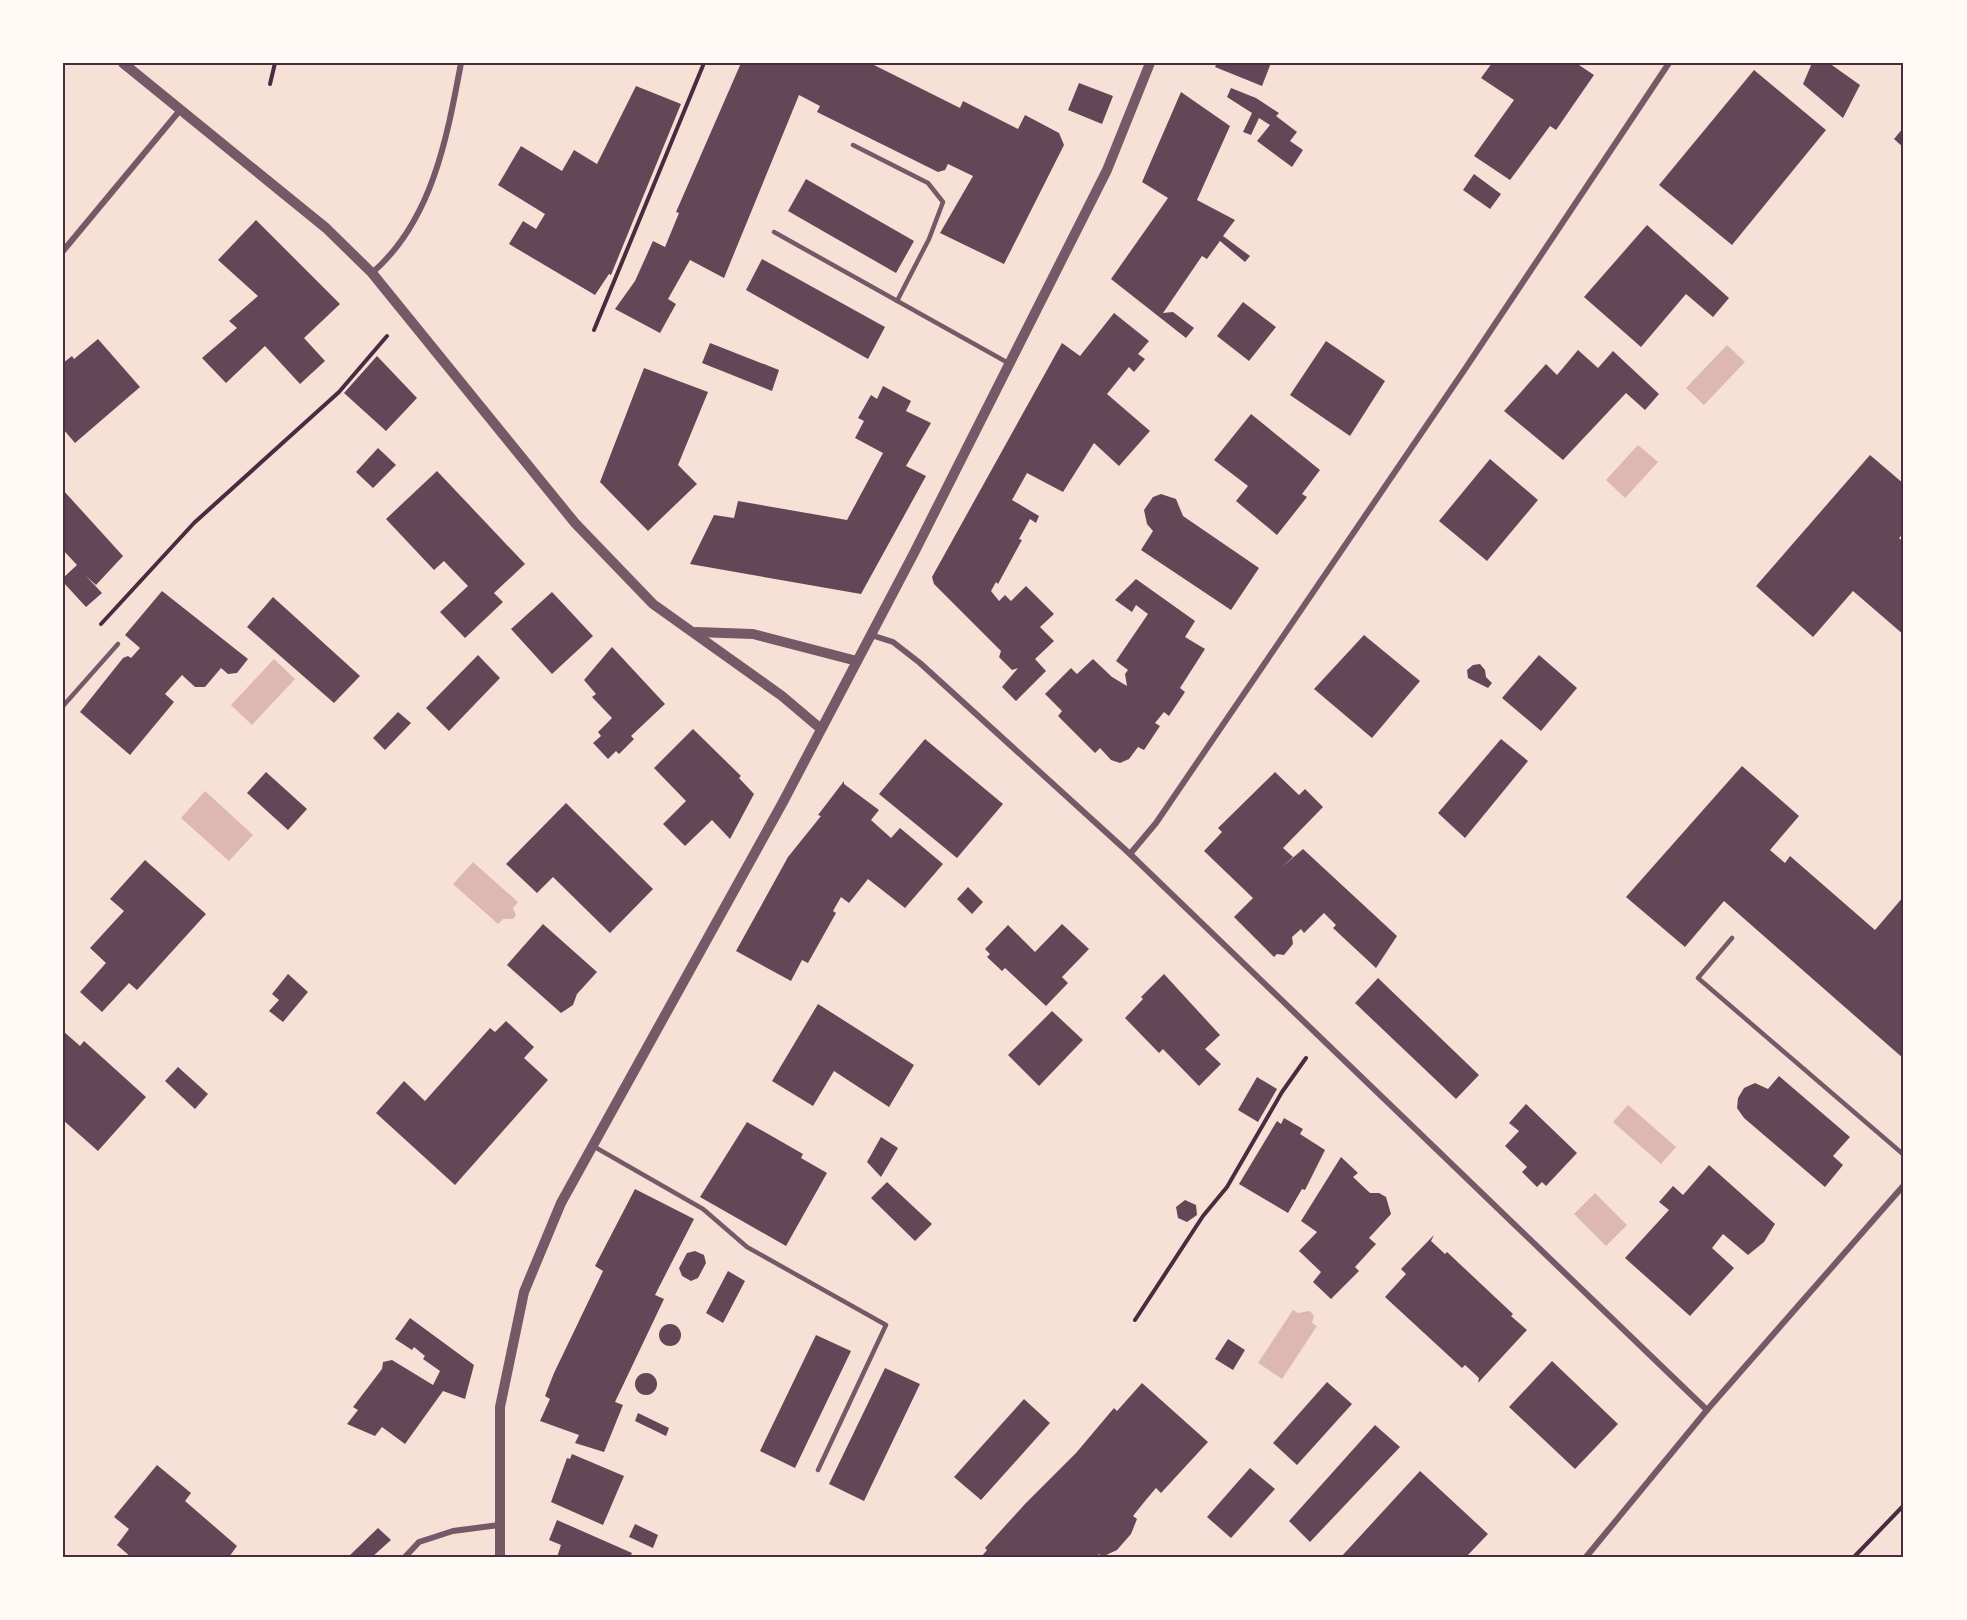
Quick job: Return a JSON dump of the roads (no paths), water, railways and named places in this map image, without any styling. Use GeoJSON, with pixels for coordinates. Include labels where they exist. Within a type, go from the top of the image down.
{"type":"FeatureCollection","features":[{"type":"Feature","properties":{"kind":"street"},"geometry":{"type":"LineString","coordinates":[[123,63],[326,228],[372,273],[575,523],[653,604],[782,696],[821,729]]}},
{"type":"Feature","properties":{"kind":"street"},"geometry":{"type":"LineString","coordinates":[[372,273],[387,260],[416,216],[436,171],[461,63]]}},
{"type":"Feature","properties":{"kind":"street"},"geometry":{"type":"LineString","coordinates":[[500,1557],[500,1407],[524,1292],[561,1203],[871,635],[1107,170],[1150,63]]}},
{"type":"Feature","properties":{"kind":"street"},"geometry":{"type":"LineString","coordinates":[[1130,854],[1170,804],[1669,63]]}},
{"type":"Feature","properties":{"kind":"street"},"geometry":{"type":"LineString","coordinates":[[63,251],[181,109]]}},
{"type":"Feature","properties":{"kind":"street"},"geometry":{"type":"LineString","coordinates":[[695,632],[753,634],[857,661]]}},
{"type":"Feature","properties":{"kind":"street"},"geometry":{"type":"LineString","coordinates":[[871,635],[893,642],[920,663],[1130,854],[1707,1410]]}},
{"type":"Feature","properties":{"kind":"street"},"geometry":{"type":"LineString","coordinates":[[1586,1557],[1707,1410],[1904,1185]]}},
{"type":"Feature","properties":{"kind":"street"},"geometry":{"type":"LineString","coordinates":[[405,1557],[420,1542],[453,1531],[499,1525]]}},
{"type":"Feature","properties":{"kind":"lane"},"geometry":{"type":"LineString","coordinates":[[853,145],[928,183],[943,202],[930,239],[897,301]]}},
{"type":"Feature","properties":{"kind":"lane"},"geometry":{"type":"LineString","coordinates":[[774,232],[1010,364]]}},
{"type":"Feature","properties":{"kind":"lane"},"geometry":{"type":"LineString","coordinates":[[63,706],[118,644]]}},
{"type":"Feature","properties":{"kind":"lane"},"geometry":{"type":"LineString","coordinates":[[1732,938],[1698,978],[1904,1155]]}},
{"type":"Feature","properties":{"kind":"lane"},"geometry":{"type":"LineString","coordinates":[[593,1146],[703,1209],[747,1247],[886,1325],[818,1470]]}}]}
